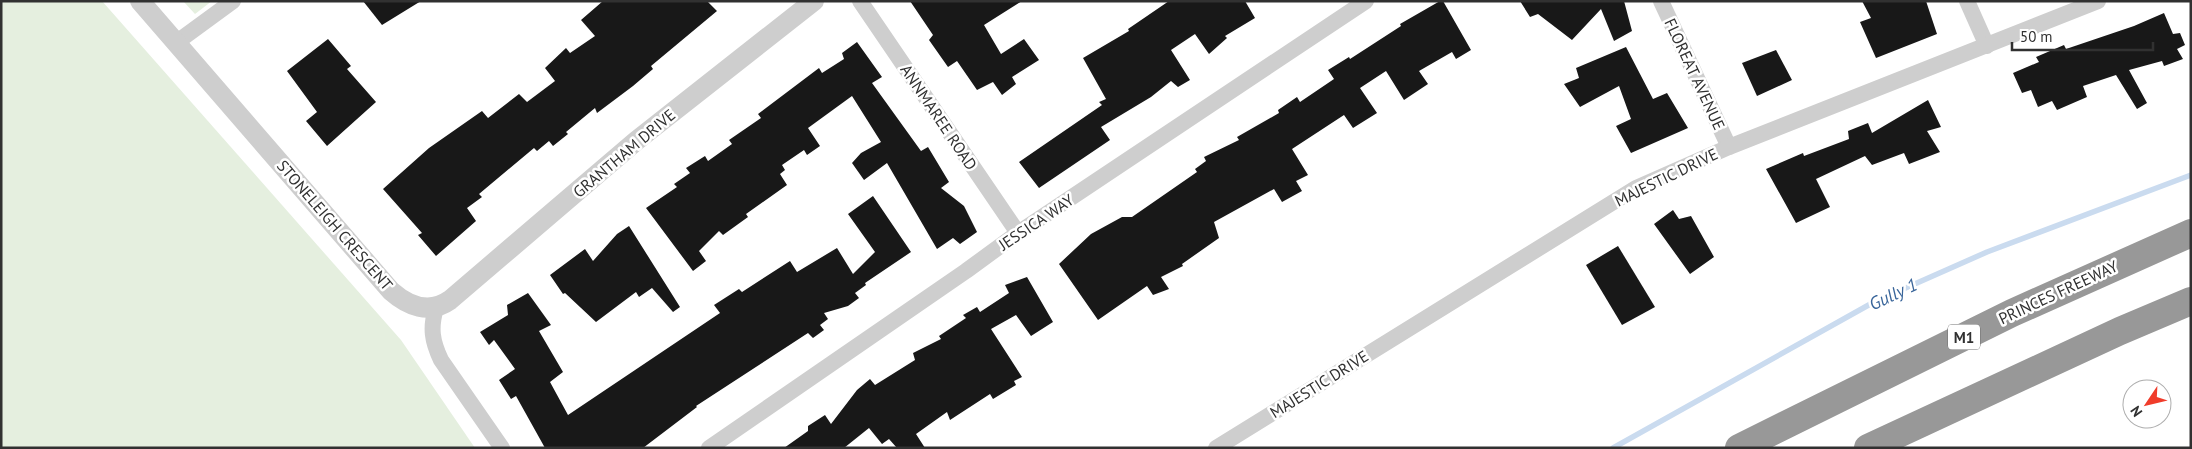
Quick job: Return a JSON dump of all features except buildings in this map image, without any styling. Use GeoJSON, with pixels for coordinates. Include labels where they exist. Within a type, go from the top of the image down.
{"type":"FeatureCollection","features":[{"type":"Feature","properties":{"kind":"highway","name":"PRINCES FREEWAY"},"geometry":{"type":"LineString","coordinates":[[1739,448],[2012,313],[2191,233]]}},
{"type":"Feature","properties":{"kind":"highway"},"geometry":{"type":"LineString","coordinates":[[1868,448],[2120,331],[2191,301]]}},
{"type":"Feature","properties":{"kind":"street","name":"STONELEIGH CRESCENT"},"geometry":{"type":"LineString","coordinates":[[140,1],[391,290],[402,301],[417,307],[436,308]]}},
{"type":"Feature","properties":{"kind":"street"},"geometry":{"type":"LineString","coordinates":[[177,42],[233,1]]}},
{"type":"Feature","properties":{"kind":"street","name":"GRANTHAM DRIVE"},"geometry":{"type":"LineString","coordinates":[[436,308],[450,300],[636,141],[814,1]]}},
{"type":"Feature","properties":{"kind":"street","name":"ANNMAREE ROAD"},"geometry":{"type":"LineString","coordinates":[[860,1],[1018,233]]}},
{"type":"Feature","properties":{"kind":"street","name":"JESSICA WAY"},"geometry":{"type":"LineString","coordinates":[[709,448],[1018,233],[1366,1]]}},
{"type":"Feature","properties":{"kind":"street","name":"FLOREAT AVENUE"},"geometry":{"type":"LineString","coordinates":[[1661,1],[1729,147]]}},
{"type":"Feature","properties":{"kind":"street"},"geometry":{"type":"LineString","coordinates":[[1967,1],[1987,46]]}},
{"type":"Feature","properties":{"kind":"street","name":"MAJESTIC DRIVE"},"geometry":{"type":"LineString","coordinates":[[1216,448],[1636,188],[1729,147],[2098,1]]}},
{"type":"Feature","properties":{"kind":"street"},"geometry":{"type":"LineString","coordinates":[[436,308],[431,324],[434,346],[441,360],[502,448]]}},
{"type":"Feature","properties":{"kind":"green space"},"geometry":{"type":"Polygon","coordinates":[[[1,1],[102,1],[401,340],[475,448],[1,448],[1,1]]]}},
{"type":"Feature","properties":{"kind":"green space"},"geometry":{"type":"Polygon","coordinates":[[[183,1],[212,1],[195,14],[183,1]]]}},
{"type":"Feature","properties":{"kind":"waterway","name":"Gully 1"},"geometry":{"type":"LineString","coordinates":[[1613,448],[1874,302],[1987,252],[2191,175]]}}]}
